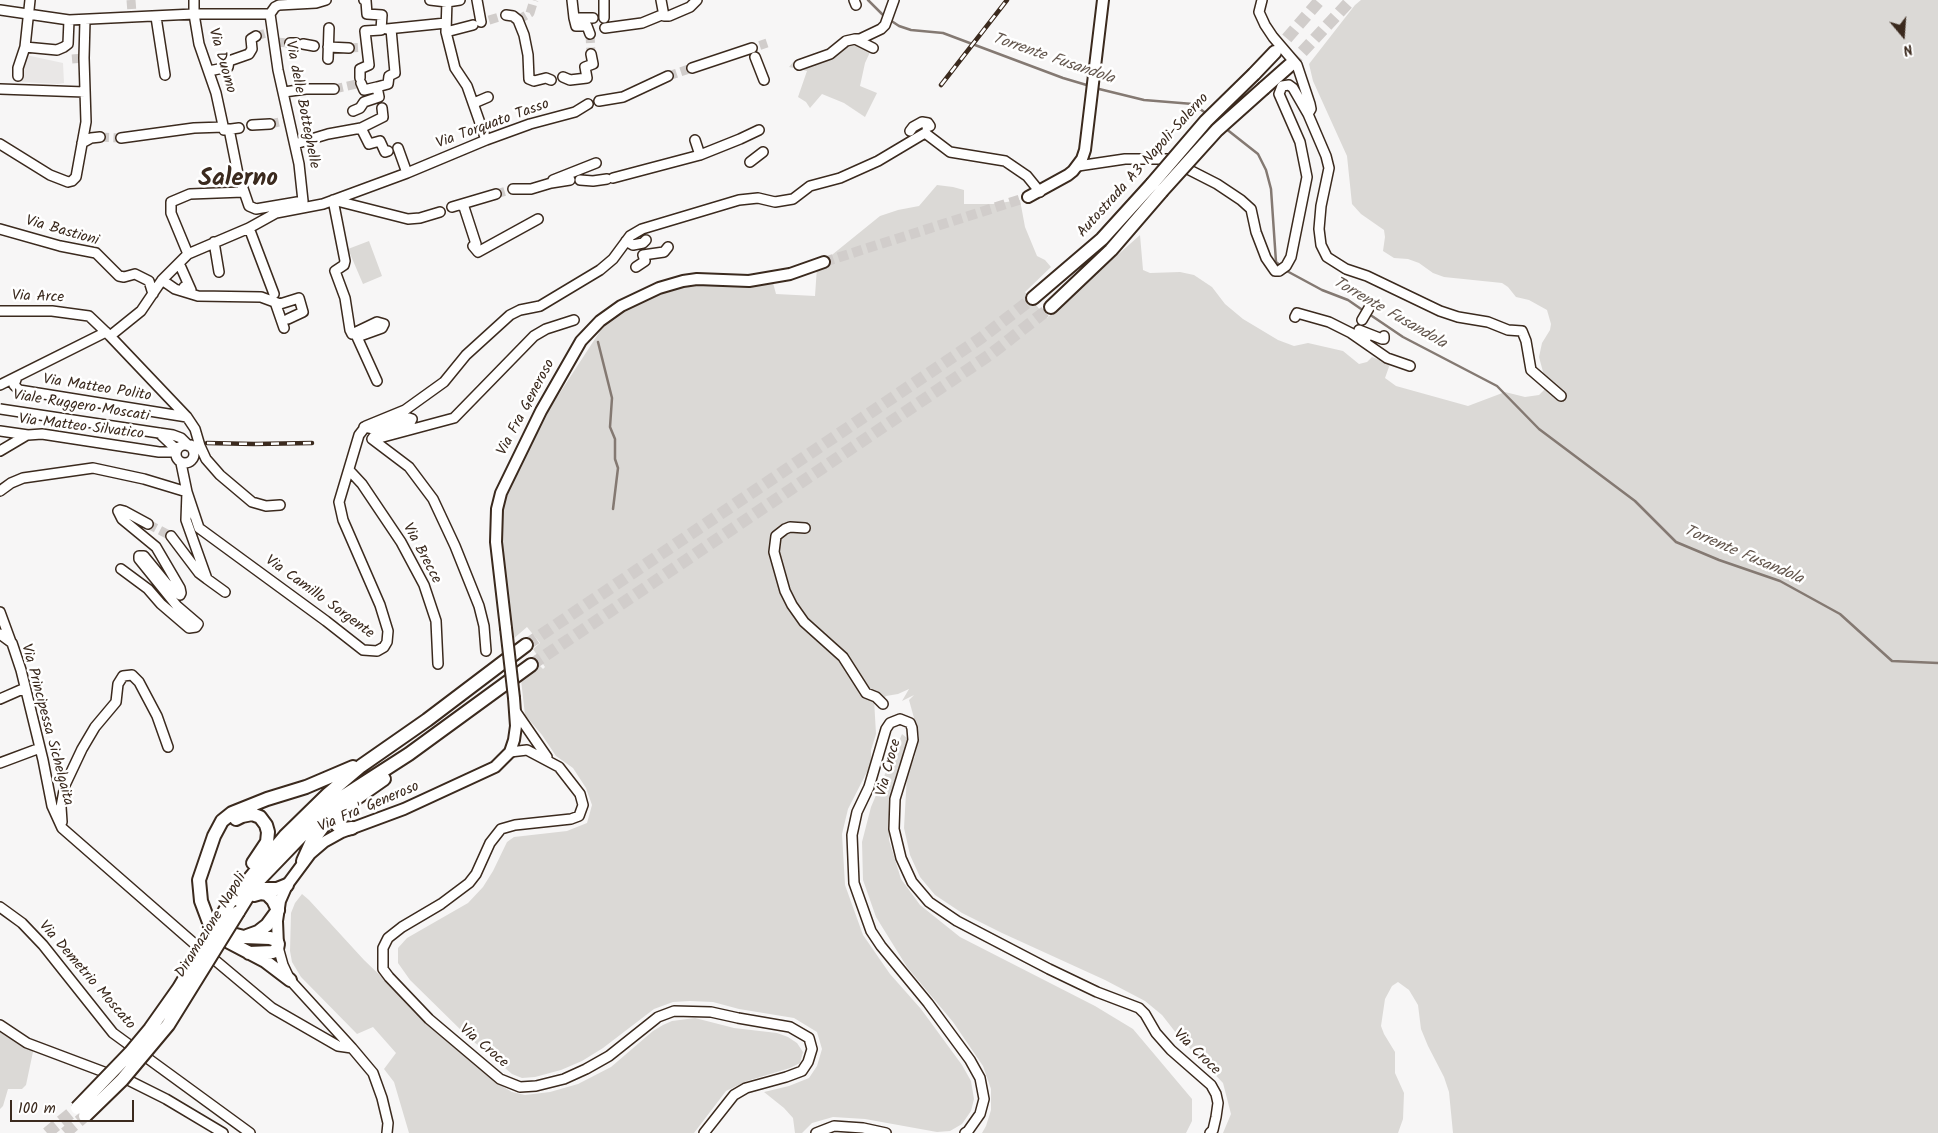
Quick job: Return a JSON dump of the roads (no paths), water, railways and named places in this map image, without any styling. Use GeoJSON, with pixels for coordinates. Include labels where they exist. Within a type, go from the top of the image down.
{"type":"FeatureCollection","features":[{"type":"Feature","properties":{"kind":"highway","name":"Autostrada A3 Napoli-Salerno"},"geometry":{"type":"LineString","coordinates":[[1051,307],[1111,250],[1206,121],[1275,52]]}},
{"type":"Feature","properties":{"kind":"highway","name":"Autostrada A3 Napoli-Salerno"},"geometry":{"type":"LineString","coordinates":[[1033,298],[1102,239],[1290,65]]}},
{"type":"Feature","properties":{"kind":"highway","name":"Diramazione Napoli"},"geometry":{"type":"LineString","coordinates":[[81,1112],[122,1080],[168,1025],[258,868],[309,812],[342,781],[373,757],[526,645]]}},
{"type":"Feature","properties":{"kind":"highway"},"geometry":{"type":"LineString","coordinates":[[303,861],[322,827],[342,808],[399,769],[409,754],[531,665]]}},
{"type":"Feature","properties":{"kind":"highway","name":"Diramazione Napoli"},"geometry":{"type":"LineString","coordinates":[[237,906],[256,883],[336,801],[358,785],[409,754]]}},
{"type":"Feature","properties":{"kind":"highway"},"geometry":{"type":"LineString","coordinates":[[210,922],[199,891],[199,880],[216,829],[222,821],[232,812],[306,787],[373,757]]}},
{"type":"Feature","properties":{"kind":"highway"},"geometry":{"type":"LineString","coordinates":[[342,808],[337,816],[338,826],[345,829],[352,828]]}},
{"type":"Feature","properties":{"kind":"highway"},"geometry":{"type":"LineString","coordinates":[[208,854],[220,835],[232,822],[242,816],[252,814],[260,818],[266,825],[268,832],[267,842],[241,881],[237,906]]}},
{"type":"Feature","properties":{"kind":"highway"},"geometry":{"type":"LineString","coordinates":[[237,906],[262,890],[277,889],[287,885]]}},
{"type":"Feature","properties":{"kind":"highway"},"geometry":{"type":"LineString","coordinates":[[234,937],[258,932],[267,926],[278,910],[273,900],[267,894],[254,895]]}},
{"type":"Feature","properties":{"kind":"highway"},"geometry":{"type":"LineString","coordinates":[[234,937],[274,939],[278,947],[273,952],[249,953]]}},
{"type":"Feature","properties":{"kind":"highway"},"geometry":{"type":"LineString","coordinates":[[234,937],[249,953],[270,965],[290,980]]}},
{"type":"Feature","properties":{"kind":"main road"},"geometry":{"type":"LineString","coordinates":[[1028,197],[1068,175],[1078,166],[1085,150],[1103,0]]}},
{"type":"Feature","properties":{"kind":"main road","name":"Via Fra Generoso"},"geometry":{"type":"LineString","coordinates":[[510,752],[516,726],[516,712],[496,542],[497,509],[501,493],[540,411],[581,341],[600,321],[620,306],[660,288],[697,279],[749,281],[790,274],[824,262]]}},
{"type":"Feature","properties":{"kind":"main road","name":"Via Fra' Generoso"},"geometry":{"type":"LineString","coordinates":[[278,947],[278,910],[287,885],[303,861],[324,842],[352,828],[404,809],[495,767],[510,752]]}},
{"type":"Feature","properties":{"kind":"street"},"geometry":{"type":"LineString","coordinates":[[18,76],[18,68],[25,47],[30,0]]}},
{"type":"Feature","properties":{"kind":"street","name":"Via Duomo"},"geometry":{"type":"LineString","coordinates":[[194,0],[194,14],[199,44],[226,128],[243,192]]}},
{"type":"Feature","properties":{"kind":"street"},"geometry":{"type":"LineString","coordinates":[[0,10],[69,20],[86,20],[194,14],[270,14],[279,5],[326,0]]}},
{"type":"Feature","properties":{"kind":"street"},"geometry":{"type":"LineString","coordinates":[[364,0],[366,2],[367,14],[382,15],[386,30],[395,73],[389,76],[388,84],[364,90],[360,81],[360,69],[369,65],[365,31],[386,30],[429,24],[446,28],[477,24],[477,0]]}},
{"type":"Feature","properties":{"kind":"street"},"geometry":{"type":"LineString","coordinates":[[430,0],[460,0]]}},
{"type":"Feature","properties":{"kind":"street"},"geometry":{"type":"LineString","coordinates":[[572,0],[576,26],[587,26],[590,34]]}},
{"type":"Feature","properties":{"kind":"street"},"geometry":{"type":"LineString","coordinates":[[604,0],[604,23],[642,23],[664,15],[682,12],[697,0]]}},
{"type":"Feature","properties":{"kind":"street"},"geometry":{"type":"LineString","coordinates":[[1262,0],[1259,12],[1265,24],[1273,38],[1297,64],[1310,104],[1311,109],[1308,114]]}},
{"type":"Feature","properties":{"kind":"street"},"geometry":{"type":"LineString","coordinates":[[447,1],[446,28],[455,68],[467,86],[486,140]]}},
{"type":"Feature","properties":{"kind":"street"},"geometry":{"type":"LineString","coordinates":[[664,1],[664,15]]}},
{"type":"Feature","properties":{"kind":"street"},"geometry":{"type":"LineString","coordinates":[[799,65],[830,54],[846,41],[860,39],[877,32],[885,25],[892,4]]}},
{"type":"Feature","properties":{"kind":"street","name":"Via delle Botteghelle"},"geometry":{"type":"LineString","coordinates":[[270,14],[299,164],[303,201],[281,206]]}},
{"type":"Feature","properties":{"kind":"street"},"geometry":{"type":"LineString","coordinates":[[506,15],[514,16],[518,20],[528,54],[530,79],[534,81],[546,78],[551,80]]}},
{"type":"Feature","properties":{"kind":"street"},"geometry":{"type":"LineString","coordinates":[[156,17],[165,75]]}},
{"type":"Feature","properties":{"kind":"street"},"geometry":{"type":"LineString","coordinates":[[574,18],[593,18]]}},
{"type":"Feature","properties":{"kind":"street"},"geometry":{"type":"LineString","coordinates":[[25,47],[59,50],[68,44],[69,20]]}},
{"type":"Feature","properties":{"kind":"street"},"geometry":{"type":"LineString","coordinates":[[0,144],[50,175],[68,182],[76,177],[86,122],[86,20]]}},
{"type":"Feature","properties":{"kind":"street"},"geometry":{"type":"LineString","coordinates":[[328,59],[330,28]]}},
{"type":"Feature","properties":{"kind":"street"},"geometry":{"type":"LineString","coordinates":[[209,71],[228,67],[229,61],[248,54],[252,48],[251,39],[256,36]]}},
{"type":"Feature","properties":{"kind":"street"},"geometry":{"type":"LineString","coordinates":[[854,40],[873,48]]}},
{"type":"Feature","properties":{"kind":"street"},"geometry":{"type":"LineString","coordinates":[[297,43],[314,46]]}},
{"type":"Feature","properties":{"kind":"street"},"geometry":{"type":"LineString","coordinates":[[328,47],[349,48]]}},
{"type":"Feature","properties":{"kind":"street"},"geometry":{"type":"LineString","coordinates":[[692,68],[753,52],[764,80]]}},
{"type":"Feature","properties":{"kind":"street"},"geometry":{"type":"LineString","coordinates":[[566,79],[587,78],[585,67],[592,64],[591,54]]}},
{"type":"Feature","properties":{"kind":"street"},"geometry":{"type":"LineString","coordinates":[[599,101],[623,97],[668,76]]}},
{"type":"Feature","properties":{"kind":"street"},"geometry":{"type":"LineString","coordinates":[[1078,166],[1125,159],[1168,159],[1217,184],[1251,209],[1256,232],[1266,258],[1275,271],[1284,267],[1290,257],[1306,184],[1307,169],[1300,142],[1278,94],[1282,86],[1286,84],[1293,88],[1325,150],[1329,168],[1321,206],[1319,229],[1323,250],[1332,262],[1440,311],[1458,317],[1488,322],[1508,330],[1522,331],[1526,341],[1531,370],[1561,396]]}},
{"type":"Feature","properties":{"kind":"street"},"geometry":{"type":"LineString","coordinates":[[353,111],[360,108],[364,102],[379,97],[377,87]]}},
{"type":"Feature","properties":{"kind":"street"},"geometry":{"type":"LineString","coordinates":[[0,89],[85,92]]}},
{"type":"Feature","properties":{"kind":"street"},"geometry":{"type":"LineString","coordinates":[[284,92],[306,89],[334,89]]}},
{"type":"Feature","properties":{"kind":"street"},"geometry":{"type":"LineString","coordinates":[[474,103],[488,97]]}},
{"type":"Feature","properties":{"kind":"street","name":"Via Torquato Tasso"},"geometry":{"type":"LineString","coordinates":[[281,206],[323,204],[407,173],[486,140],[541,120],[575,112],[588,104]]}},
{"type":"Feature","properties":{"kind":"street"},"geometry":{"type":"LineString","coordinates":[[295,144],[361,128],[383,117],[382,108]]}},
{"type":"Feature","properties":{"kind":"street"},"geometry":{"type":"LineString","coordinates":[[910,131],[913,126],[922,122],[928,123],[930,126],[927,126]]}},
{"type":"Feature","properties":{"kind":"street"},"geometry":{"type":"LineString","coordinates":[[252,125],[270,124]]}},
{"type":"Feature","properties":{"kind":"street"},"geometry":{"type":"LineString","coordinates":[[121,138],[194,128],[226,128],[232,130],[239,128]]}},
{"type":"Feature","properties":{"kind":"street"},"geometry":{"type":"LineString","coordinates":[[361,128],[369,144],[381,141],[385,152],[388,151]]}},
{"type":"Feature","properties":{"kind":"street"},"geometry":{"type":"LineString","coordinates":[[551,182],[593,181],[610,178],[700,155],[759,130]]}},
{"type":"Feature","properties":{"kind":"street"},"geometry":{"type":"LineString","coordinates":[[364,427],[392,416],[410,406],[450,377],[466,355],[510,315],[520,310],[540,306],[600,270],[613,260],[626,241],[642,229],[739,200],[758,198],[775,202],[793,199],[810,186],[840,178],[878,161],[925,133],[950,152],[1005,161],[1027,176],[1040,192]]}},
{"type":"Feature","properties":{"kind":"street"},"geometry":{"type":"LineString","coordinates":[[82,144],[91,138],[100,137]]}},
{"type":"Feature","properties":{"kind":"street"},"geometry":{"type":"LineString","coordinates":[[695,140],[700,155]]}},
{"type":"Feature","properties":{"kind":"street"},"geometry":{"type":"LineString","coordinates":[[398,148],[407,173]]}},
{"type":"Feature","properties":{"kind":"street"},"geometry":{"type":"LineString","coordinates":[[750,162],[762,156]]}},
{"type":"Feature","properties":{"kind":"street"},"geometry":{"type":"LineString","coordinates":[[513,189],[531,189],[596,163]]}},
{"type":"Feature","properties":{"kind":"street"},"geometry":{"type":"LineString","coordinates":[[153,294],[149,281],[162,280],[173,282],[191,290],[186,278],[183,258],[171,213],[171,202],[190,194],[243,192],[248,204],[252,208],[281,206]]}},
{"type":"Feature","properties":{"kind":"street"},"geometry":{"type":"LineString","coordinates":[[452,207],[496,194]]}},
{"type":"Feature","properties":{"kind":"street"},"geometry":{"type":"LineString","coordinates":[[377,381],[357,337],[382,328],[384,324],[379,322],[352,334],[350,330],[345,298],[335,271],[344,265],[345,262],[333,200],[408,219],[420,218],[440,212]]}},
{"type":"Feature","properties":{"kind":"street"},"geometry":{"type":"LineString","coordinates":[[463,204],[475,249],[538,219]]}},
{"type":"Feature","properties":{"kind":"street"},"geometry":{"type":"LineString","coordinates":[[1,383],[17,377],[85,342],[111,336],[141,311],[162,280],[183,258],[214,242],[249,228],[281,206]]}},
{"type":"Feature","properties":{"kind":"street"},"geometry":{"type":"LineString","coordinates":[[249,228],[284,328]]}},
{"type":"Feature","properties":{"kind":"street","name":"Via Bastioni"},"geometry":{"type":"LineString","coordinates":[[0,229],[60,246],[96,253],[121,276],[134,274],[149,281]]}},
{"type":"Feature","properties":{"kind":"street"},"geometry":{"type":"LineString","coordinates":[[626,241],[633,246],[644,243],[646,240]]}},
{"type":"Feature","properties":{"kind":"street"},"geometry":{"type":"LineString","coordinates":[[214,242],[220,272]]}},
{"type":"Feature","properties":{"kind":"street"},"geometry":{"type":"LineString","coordinates":[[636,267],[645,261],[643,255],[664,252],[668,247]]}},
{"type":"Feature","properties":{"kind":"street"},"geometry":{"type":"LineString","coordinates":[[162,280],[180,291],[198,296],[274,298],[282,304],[299,298],[303,312],[288,318]]}},
{"type":"Feature","properties":{"kind":"street"},"geometry":{"type":"LineString","coordinates":[[1362,320],[1369,308]]}},
{"type":"Feature","properties":{"kind":"street","name":"Via Arce"},"geometry":{"type":"LineString","coordinates":[[0,311],[52,311],[89,316],[94,319],[187,417],[195,429],[198,441],[195,450]]}},
{"type":"Feature","properties":{"kind":"street"},"geometry":{"type":"LineString","coordinates":[[1295,317],[1297,313],[1329,322],[1352,333],[1389,359],[1410,366]]}},
{"type":"Feature","properties":{"kind":"street"},"geometry":{"type":"LineString","coordinates":[[381,434],[384,437],[450,420],[539,333],[574,320]]}},
{"type":"Feature","properties":{"kind":"street"},"geometry":{"type":"LineString","coordinates":[[1384,336],[1382,340],[1359,330],[1370,344],[1389,356],[1389,359]]}},
{"type":"Feature","properties":{"kind":"street","name":"Via Matteo Polito"},"geometry":{"type":"LineString","coordinates":[[17,377],[14,384],[19,390],[187,417]]}},
{"type":"Feature","properties":{"kind":"street"},"geometry":{"type":"LineString","coordinates":[[461,417],[479,397],[477,394]]}},
{"type":"Feature","properties":{"kind":"street","name":"Viale Ruggero Moscati"},"geometry":{"type":"LineString","coordinates":[[0,409],[173,434],[195,450]]}},
{"type":"Feature","properties":{"kind":"street"},"geometry":{"type":"LineString","coordinates":[[364,427],[374,429],[409,418],[412,419],[410,423],[375,435],[372,439],[386,452],[409,467],[433,500],[455,546],[478,606],[484,626],[486,651]]}},
{"type":"Feature","properties":{"kind":"street","name":"Via Camillo Sorgente"},"geometry":{"type":"LineString","coordinates":[[195,450],[192,460],[180,458],[187,492],[195,521],[199,528],[326,620],[363,650],[377,651],[384,647],[387,642],[388,631],[380,605],[343,520],[339,502],[357,440],[364,427]]}},
{"type":"Feature","properties":{"kind":"street"},"geometry":{"type":"LineString","coordinates":[[2,432],[6,438],[4,450]]}},
{"type":"Feature","properties":{"kind":"street","name":"Via Matteo Silvatico"},"geometry":{"type":"LineString","coordinates":[[2,432],[50,435],[158,452],[180,458]]}},
{"type":"Feature","properties":{"kind":"street","name":"Viale Ruggero Moscati"},"geometry":{"type":"LineString","coordinates":[[159,433],[180,458]]}},
{"type":"Feature","properties":{"kind":"street"},"geometry":{"type":"LineString","coordinates":[[4,450],[28,435]]}},
{"type":"Feature","properties":{"kind":"street"},"geometry":{"type":"LineString","coordinates":[[180,458],[183,445],[195,450],[252,502],[266,506],[280,505]]}},
{"type":"Feature","properties":{"kind":"street"},"geometry":{"type":"LineString","coordinates":[[0,491],[22,478],[93,468],[144,479],[187,492],[186,520],[207,579]]}},
{"type":"Feature","properties":{"kind":"street","name":"Via Brecce"},"geometry":{"type":"LineString","coordinates":[[349,470],[362,484],[402,542],[424,585],[436,621],[438,664]]}},
{"type":"Feature","properties":{"kind":"street"},"geometry":{"type":"LineString","coordinates":[[121,569],[148,589],[161,604],[189,628],[196,627],[198,624],[177,606],[139,559],[141,555],[144,556],[167,584],[180,596],[180,588],[156,547],[122,519],[118,511],[124,511],[148,524]]}},
{"type":"Feature","properties":{"kind":"street"},"geometry":{"type":"LineString","coordinates":[[805,528],[790,527],[776,536],[774,552],[785,591],[804,622],[837,650],[866,693],[876,697],[883,704]]}},
{"type":"Feature","properties":{"kind":"street"},"geometry":{"type":"LineString","coordinates":[[171,536],[200,573],[225,592]]}},
{"type":"Feature","properties":{"kind":"street"},"geometry":{"type":"LineString","coordinates":[[0,612],[12,643]]}},
{"type":"Feature","properties":{"kind":"street","name":"Via Principessa Sichelgaita"},"geometry":{"type":"LineString","coordinates":[[0,634],[12,643],[40,748],[52,806],[62,828],[197,946]]}},
{"type":"Feature","properties":{"kind":"street"},"geometry":{"type":"LineString","coordinates":[[62,828],[61,807],[65,785],[95,727],[116,702],[118,684],[123,676],[132,675],[139,682],[157,716],[168,747]]}},
{"type":"Feature","properties":{"kind":"street"},"geometry":{"type":"LineString","coordinates":[[0,699],[25,688]]}},
{"type":"Feature","properties":{"kind":"street","name":"Via Croce"},"geometry":{"type":"LineString","coordinates":[[516,712],[552,763]]}},
{"type":"Feature","properties":{"kind":"street","name":"Via Croce"},"geometry":{"type":"LineString","coordinates":[[964,1133],[968,1131],[980,1114],[984,1099],[980,1078],[970,1060],[928,1003],[898,968],[871,931],[854,883],[852,836],[857,812],[869,786],[886,729],[890,723],[900,719],[910,723],[913,740],[895,799],[894,829],[901,858],[912,882],[929,902],[957,921],[1097,992],[1139,1008],[1145,1014],[1156,1034],[1171,1050],[1211,1085],[1218,1102],[1213,1130],[1210,1133]]}},
{"type":"Feature","properties":{"kind":"street"},"geometry":{"type":"LineString","coordinates":[[0,763],[40,748]]}},
{"type":"Feature","properties":{"kind":"street","name":"Via Croce"},"geometry":{"type":"LineString","coordinates":[[510,752],[527,750],[552,763],[566,774],[580,794],[583,805],[579,816],[571,819],[515,825],[502,829],[490,843],[476,874],[469,882],[441,904],[402,927],[388,938],[382,948],[383,969],[429,1019],[500,1079],[520,1087],[536,1086],[564,1079],[586,1070],[609,1056],[658,1017],[674,1011],[711,1012],[790,1027],[809,1038],[812,1049],[808,1062],[802,1071],[786,1078],[746,1088],[734,1095],[704,1133]]}},
{"type":"Feature","properties":{"kind":"street","name":"Via Demetrio Moscato"},"geometry":{"type":"LineString","coordinates":[[0,907],[22,923],[105,1024],[120,1039],[250,1133]]}},
{"type":"Feature","properties":{"kind":"street","name":"Via Fra' Generoso"},"geometry":{"type":"LineString","coordinates":[[278,947],[290,980],[352,1048],[375,1078],[387,1118],[387,1133]]}},
{"type":"Feature","properties":{"kind":"street"},"geometry":{"type":"LineString","coordinates":[[216,961],[272,1008],[338,1046],[352,1048]]}},
{"type":"Feature","properties":{"kind":"street"},"geometry":{"type":"LineString","coordinates":[[0,1025],[27,1043],[104,1072]]}},
{"type":"Feature","properties":{"kind":"street"},"geometry":{"type":"LineString","coordinates":[[130,1081],[166,1099],[223,1133]]}},
{"type":"Feature","properties":{"kind":"street"},"geometry":{"type":"LineString","coordinates":[[816,1133],[834,1126],[863,1128],[886,1133]]}},
{"type":"Feature","properties":{"kind":"waterway","name":"Torrente Fusandola"},"geometry":{"type":"LineString","coordinates":[[868,0],[885,17]]}},
{"type":"Feature","properties":{"kind":"waterway","name":"Torrente Fusandola"},"geometry":{"type":"LineString","coordinates":[[890,20],[899,26],[911,30],[943,33],[1063,78],[1090,86]]}},
{"type":"Feature","properties":{"kind":"waterway","name":"Torrente Fusandola"},"geometry":{"type":"LineString","coordinates":[[1095,88],[1144,100],[1193,104],[1207,114]]}},
{"type":"Feature","properties":{"kind":"waterway","name":"Torrente Fusandola"},"geometry":{"type":"LineString","coordinates":[[1225,128],[1258,154],[1266,170],[1271,189],[1276,262],[1281,266]]}},
{"type":"Feature","properties":{"kind":"waterway","name":"Torrente Fusandola"},"geometry":{"type":"LineString","coordinates":[[1285,270],[1322,290],[1348,300],[1364,311]]}},
{"type":"Feature","properties":{"kind":"waterway","name":"Torrente Fusandola"},"geometry":{"type":"LineString","coordinates":[[1369,314],[1403,337],[1497,386],[1539,429],[1635,501],[1676,542],[1719,560],[1780,581],[1840,614],[1892,661],[1938,663]]}},
{"type":"Feature","properties":{"kind":"waterway"},"geometry":{"type":"LineString","coordinates":[[598,342],[612,398],[610,427],[615,439],[615,459],[618,468],[613,509]]}},
{"type":"Feature","properties":{"kind":"tunnel"},"geometry":{"type":"LineString","coordinates":[[131,0],[132,13]]}},
{"type":"Feature","properties":{"kind":"tunnel"},"geometry":{"type":"LineString","coordinates":[[518,20],[530,13],[534,0]]}},
{"type":"Feature","properties":{"kind":"tunnel"},"geometry":{"type":"LineString","coordinates":[[1275,52],[1320,0]]}},
{"type":"Feature","properties":{"kind":"tunnel"},"geometry":{"type":"LineString","coordinates":[[1290,65],[1351,0]]}},
{"type":"Feature","properties":{"kind":"tunnel"},"geometry":{"type":"LineString","coordinates":[[476,24],[506,15]]}},
{"type":"Feature","properties":{"kind":"tunnel"},"geometry":{"type":"LineString","coordinates":[[256,36],[270,32]]}},
{"type":"Feature","properties":{"kind":"tunnel"},"geometry":{"type":"LineString","coordinates":[[590,34],[591,54]]}},
{"type":"Feature","properties":{"kind":"tunnel"},"geometry":{"type":"LineString","coordinates":[[276,42],[290,43]]}},
{"type":"Feature","properties":{"kind":"tunnel"},"geometry":{"type":"LineString","coordinates":[[754,53],[752,48],[767,43]]}},
{"type":"Feature","properties":{"kind":"tunnel"},"geometry":{"type":"LineString","coordinates":[[349,48],[366,47]]}},
{"type":"Feature","properties":{"kind":"tunnel"},"geometry":{"type":"LineString","coordinates":[[72,59],[84,58]]}},
{"type":"Feature","properties":{"kind":"tunnel"},"geometry":{"type":"LineString","coordinates":[[668,76],[692,68]]}},
{"type":"Feature","properties":{"kind":"tunnel"},"geometry":{"type":"LineString","coordinates":[[334,89],[361,83],[360,78]]}},
{"type":"Feature","properties":{"kind":"tunnel"},"geometry":{"type":"LineString","coordinates":[[270,124],[288,120]]}},
{"type":"Feature","properties":{"kind":"tunnel"},"geometry":{"type":"LineString","coordinates":[[100,137],[121,138]]}},
{"type":"Feature","properties":{"kind":"tunnel"},"geometry":{"type":"LineString","coordinates":[[496,194],[513,189]]}},
{"type":"Feature","properties":{"kind":"tunnel"},"geometry":{"type":"LineString","coordinates":[[824,262],[1028,197]]}},
{"type":"Feature","properties":{"kind":"tunnel"},"geometry":{"type":"LineString","coordinates":[[526,645],[981,338],[1033,298]]}},
{"type":"Feature","properties":{"kind":"tunnel"},"geometry":{"type":"LineString","coordinates":[[531,665],[991,354],[1051,307]]}},
{"type":"Feature","properties":{"kind":"tunnel"},"geometry":{"type":"LineString","coordinates":[[148,524],[171,536]]}},
{"type":"Feature","properties":{"kind":"tunnel"},"geometry":{"type":"LineString","coordinates":[[47,1133],[77,1108]]}},
{"type":"Feature","properties":{"kind":"tunnel"},"geometry":{"type":"LineString","coordinates":[[65,1133],[85,1116]]}},
{"type":"Feature","properties":{"kind":"railway"},"geometry":{"type":"LineString","coordinates":[[941,85],[1007,0]]}},
{"type":"Feature","properties":{"kind":"railway"},"geometry":{"type":"LineString","coordinates":[[207,443],[312,443]]}},
{"type":"Feature","properties":{"kind":"district","name":"Salerno"},"geometry":{"type":"Point","coordinates":[238,181]}}]}
